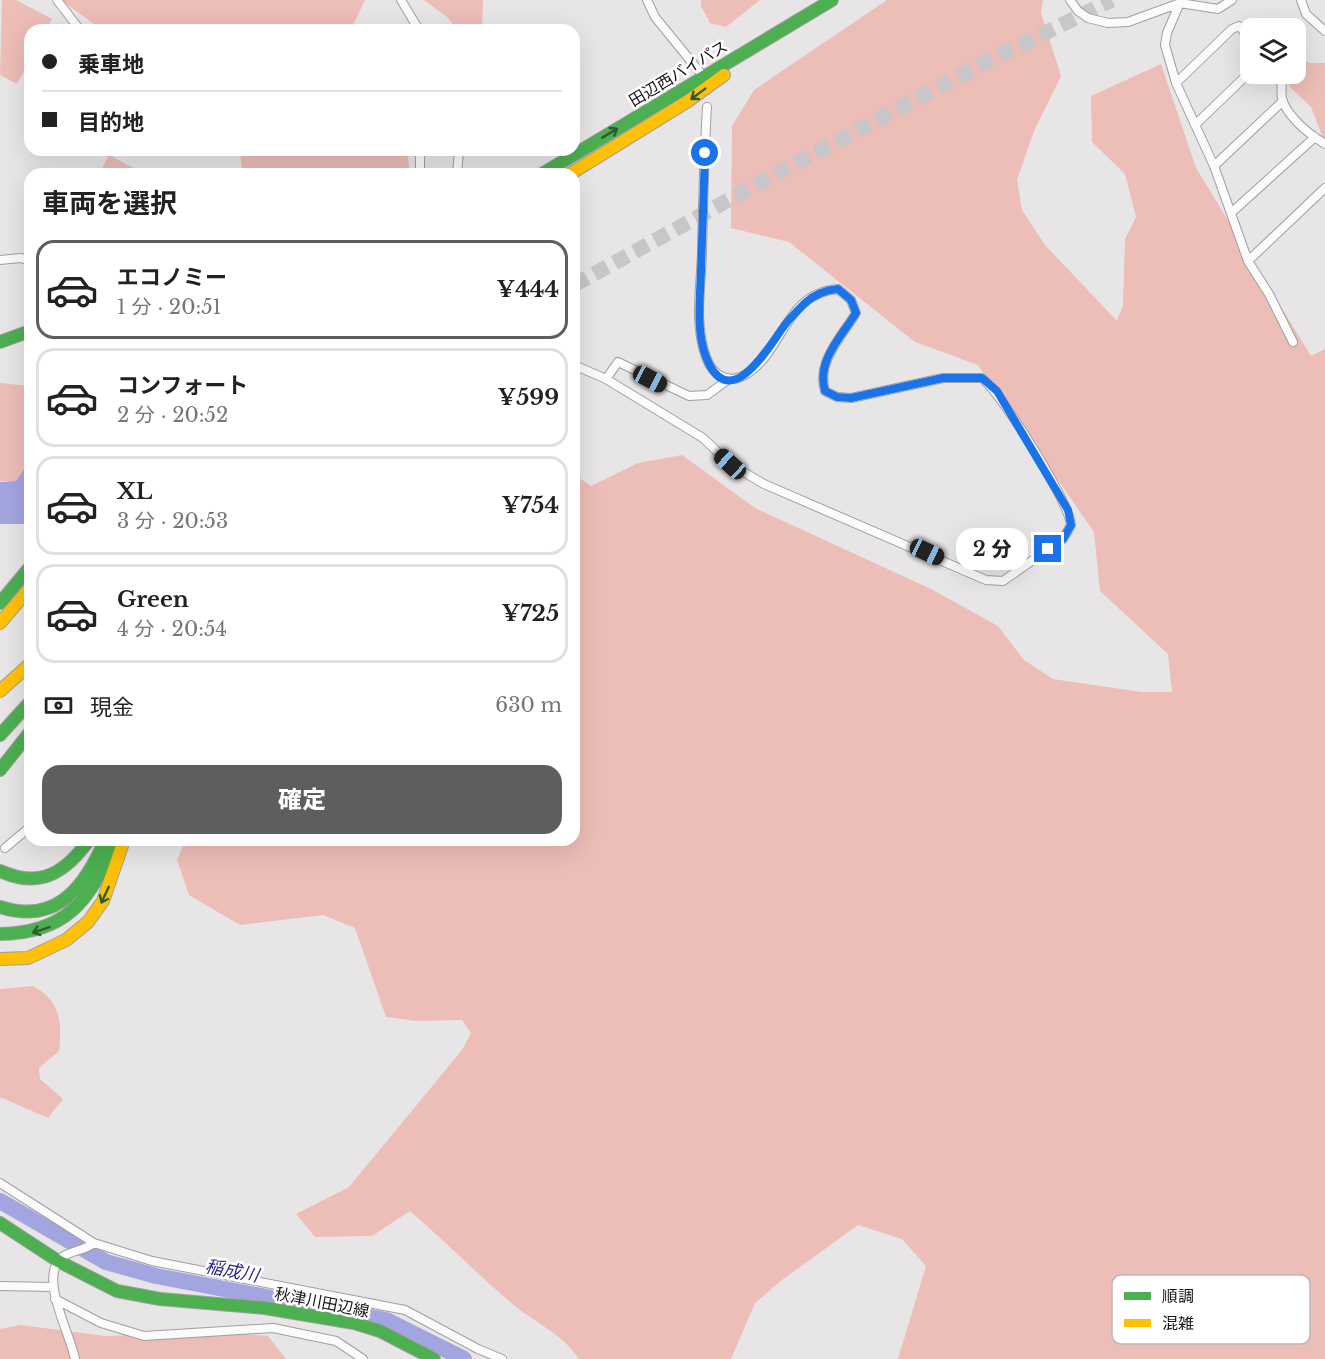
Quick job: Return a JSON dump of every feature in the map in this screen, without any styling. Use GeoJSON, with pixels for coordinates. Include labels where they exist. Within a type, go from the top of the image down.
{"type":"FeatureCollection","features":[{"type":"Feature","properties":{"kind":"main road","name":"田辺西バイパス"},"geometry":{"type":"LineString","coordinates":[[580,151],[832,0]]}},
{"type":"Feature","properties":{"kind":"main road","name":"田辺西バイパス"},"geometry":{"type":"LineString","coordinates":[[580,168],[688,101],[832,0]]}},
{"type":"Feature","properties":{"kind":"main road","name":"田辺西バイパス"},"geometry":{"type":"LineString","coordinates":[[552,168],[572,156]]}},
{"type":"Feature","properties":{"kind":"main road"},"geometry":{"type":"LineString","coordinates":[[0,342],[24,334]]}},
{"type":"Feature","properties":{"kind":"main road"},"geometry":{"type":"LineString","coordinates":[[0,603],[24,574]]}},
{"type":"Feature","properties":{"kind":"main road"},"geometry":{"type":"LineString","coordinates":[[0,623],[24,595]]}},
{"type":"Feature","properties":{"kind":"main road"},"geometry":{"type":"LineString","coordinates":[[0,691],[24,669]]}},
{"type":"Feature","properties":{"kind":"main road"},"geometry":{"type":"LineString","coordinates":[[0,735],[24,709]]}},
{"type":"Feature","properties":{"kind":"main road"},"geometry":{"type":"LineString","coordinates":[[0,770],[24,740]]}},
{"type":"Feature","properties":{"kind":"main road"},"geometry":{"type":"LineString","coordinates":[[0,871],[23,880],[37,881],[54,875],[72,863],[85,846]]}},
{"type":"Feature","properties":{"kind":"main road"},"geometry":{"type":"LineString","coordinates":[[0,907],[28,912],[46,909],[66,901],[83,885],[102,846]]}},
{"type":"Feature","properties":{"kind":"main road"},"geometry":{"type":"LineString","coordinates":[[0,934],[35,932],[53,926],[72,912],[88,897],[103,872],[113,846]]}},
{"type":"Feature","properties":{"kind":"main road"},"geometry":{"type":"LineString","coordinates":[[0,959],[28,958],[66,940],[88,922],[103,901],[122,846]]}},
{"type":"Feature","properties":{"kind":"main road","name":"秋津川田辺線"},"geometry":{"type":"LineString","coordinates":[[0,1223],[117,1291],[160,1299],[265,1308],[354,1323],[380,1331],[434,1359]]}},
{"type":"Feature","properties":{"kind":"street"},"geometry":{"type":"LineString","coordinates":[[57,0],[75,24]]}},
{"type":"Feature","properties":{"kind":"street"},"geometry":{"type":"LineString","coordinates":[[401,0],[415,24]]}},
{"type":"Feature","properties":{"kind":"street"},"geometry":{"type":"LineString","coordinates":[[647,0],[655,16],[699,71]]}},
{"type":"Feature","properties":{"kind":"street"},"geometry":{"type":"LineString","coordinates":[[1070,0],[1078,11],[1088,18],[1118,24],[1181,2],[1218,9],[1232,0]]}},
{"type":"Feature","properties":{"kind":"street"},"geometry":{"type":"LineString","coordinates":[[1301,0],[1306,14],[1325,31]]}},
{"type":"Feature","properties":{"kind":"street"},"geometry":{"type":"LineString","coordinates":[[1181,2],[1167,33],[1165,45],[1176,83],[1214,166],[1248,261],[1269,294],[1293,342]]}},
{"type":"Feature","properties":{"kind":"street"},"geometry":{"type":"LineString","coordinates":[[1176,83],[1232,29],[1240,27]]}},
{"type":"Feature","properties":{"kind":"street"},"geometry":{"type":"LineString","coordinates":[[1195,125],[1240,82]]}},
{"type":"Feature","properties":{"kind":"street"},"geometry":{"type":"LineString","coordinates":[[1282,84],[1283,101],[1301,127],[1325,144]]}},
{"type":"Feature","properties":{"kind":"street"},"geometry":{"type":"LineString","coordinates":[[1214,166],[1283,101]]}},
{"type":"Feature","properties":{"kind":"street"},"geometry":{"type":"LineString","coordinates":[[580,367],[606,378],[703,438],[730,464],[764,484],[986,580],[1003,581],[1063,539],[1071,525],[1068,510],[1027,438],[997,391],[982,378],[943,378],[851,398],[837,397],[825,391],[823,369],[836,342],[856,313],[851,300],[838,289],[821,292],[807,302],[785,324],[750,372],[738,379],[729,379],[716,374],[706,358],[700,320],[707,107]]}},
{"type":"Feature","properties":{"kind":"street"},"geometry":{"type":"LineString","coordinates":[[1231,213],[1315,137]]}},
{"type":"Feature","properties":{"kind":"street"},"geometry":{"type":"LineString","coordinates":[[1248,261],[1325,188]]}},
{"type":"Feature","properties":{"kind":"street"},"geometry":{"type":"LineString","coordinates":[[0,260],[24,259]]}},
{"type":"Feature","properties":{"kind":"street"},"geometry":{"type":"LineString","coordinates":[[606,378],[618,362],[689,396],[707,395],[729,379]]}},
{"type":"Feature","properties":{"kind":"street"},"geometry":{"type":"LineString","coordinates":[[5,848],[24,832]]}},
{"type":"Feature","properties":{"kind":"street"},"geometry":{"type":"LineString","coordinates":[[0,1183],[92,1245],[152,1261],[405,1310],[478,1349],[502,1359]]}},
{"type":"Feature","properties":{"kind":"street"},"geometry":{"type":"LineString","coordinates":[[75,1359],[71,1339],[55,1299],[51,1277],[60,1258],[92,1245]]}},
{"type":"Feature","properties":{"kind":"street"},"geometry":{"type":"LineString","coordinates":[[0,1286],[53,1287]]}},
{"type":"Feature","properties":{"kind":"street"},"geometry":{"type":"LineString","coordinates":[[55,1299],[101,1323],[144,1336],[273,1328],[336,1341],[363,1359]]}},
{"type":"Feature","properties":{"kind":"shaded area"},"geometry":{"type":"Polygon","coordinates":[[[2,0],[16,0],[52,19],[49,24],[24,24],[24,71],[17,84],[0,75],[2,0]]]}},
{"type":"Feature","properties":{"kind":"shaded area"},"geometry":{"type":"Polygon","coordinates":[[[61,0],[365,0],[352,24],[94,24],[61,0]]]}},
{"type":"Feature","properties":{"kind":"shaded area"},"geometry":{"type":"Polygon","coordinates":[[[424,0],[483,0],[482,24],[453,24],[424,0]]]}},
{"type":"Feature","properties":{"kind":"shaded area"},"geometry":{"type":"Polygon","coordinates":[[[701,0],[760,0],[726,27],[710,23],[701,6],[701,0]]]}},
{"type":"Feature","properties":{"kind":"shaded area"},"geometry":{"type":"Polygon","coordinates":[[[887,0],[1043,0],[1041,13],[1061,76],[1034,131],[1017,180],[1022,210],[1045,245],[1117,321],[1123,305],[1125,239],[1136,217],[1125,174],[1092,142],[1091,96],[1161,64],[1196,168],[1311,356],[1325,349],[1325,1359],[898,1359],[926,1266],[902,1239],[858,1225],[782,1280],[755,1303],[731,1359],[579,1359],[564,1342],[509,1301],[410,1211],[372,1236],[315,1237],[296,1214],[349,1187],[462,1050],[471,1033],[462,1020],[417,1021],[386,1017],[355,928],[323,915],[240,925],[189,895],[177,860],[183,846],[580,846],[580,478],[591,486],[638,463],[682,455],[755,508],[931,589],[998,626],[1024,660],[1053,679],[1141,692],[1172,692],[1168,654],[1100,591],[1094,532],[978,365],[915,342],[789,242],[731,228],[732,126],[754,90],[887,0]]]}},
{"type":"Feature","properties":{"kind":"shaded area"},"geometry":{"type":"Polygon","coordinates":[[[1306,61],[1325,63],[1325,143],[1311,107],[1290,87],[1290,84],[1306,84],[1306,61]]]}},
{"type":"Feature","properties":{"kind":"shaded area"},"geometry":{"type":"Polygon","coordinates":[[[108,156],[111,156],[134,168],[102,168],[108,156]]]}},
{"type":"Feature","properties":{"kind":"shaded area"},"geometry":{"type":"Polygon","coordinates":[[[240,156],[408,156],[409,168],[242,168],[240,156]]]}},
{"type":"Feature","properties":{"kind":"shaded area"},"geometry":{"type":"Polygon","coordinates":[[[0,383],[24,385],[24,469],[16,481],[0,481],[0,383]]]}},
{"type":"Feature","properties":{"kind":"shaded area"},"geometry":{"type":"Polygon","coordinates":[[[33,986],[49,998],[58,1013],[59,1051],[39,1068],[40,1079],[63,1099],[48,1118],[0,1097],[0,989],[33,986]]]}},
{"type":"Feature","properties":{"kind":"shaded area"},"geometry":{"type":"Polygon","coordinates":[[[20,1325],[106,1336],[216,1332],[268,1336],[286,1359],[0,1359],[0,1329],[20,1325]]]}},
{"type":"Feature","properties":{"kind":"water"},"geometry":{"type":"Polygon","coordinates":[[[24,469],[24,524],[0,524],[0,482],[16,481],[24,469]]]}},
{"type":"Feature","properties":{"kind":"waterway","name":"稲成川"},"geometry":{"type":"LineString","coordinates":[[0,1201],[106,1262],[156,1276],[386,1320],[464,1359]]}},
{"type":"Feature","properties":{"kind":"tunnel"},"geometry":{"type":"LineString","coordinates":[[580,282],[990,60],[1112,0]]}},
{"type":"Feature","properties":{"kind":"traffic: fast"},"geometry":{"type":"LineString","coordinates":[[580,151],[832,0]]}},
{"type":"Feature","properties":{"kind":"traffic: fast"},"geometry":{"type":"LineString","coordinates":[[552,168],[572,156]]}},
{"type":"Feature","properties":{"kind":"traffic: fast"},"geometry":{"type":"LineString","coordinates":[[0,342],[24,333]]}},
{"type":"Feature","properties":{"kind":"traffic: fast"},"geometry":{"type":"LineString","coordinates":[[0,603],[24,574]]}},
{"type":"Feature","properties":{"kind":"traffic: fast"},"geometry":{"type":"LineString","coordinates":[[0,735],[24,709]]}},
{"type":"Feature","properties":{"kind":"traffic: fast"},"geometry":{"type":"LineString","coordinates":[[0,770],[24,740]]}},
{"type":"Feature","properties":{"kind":"traffic: fast"},"geometry":{"type":"LineString","coordinates":[[0,871],[27,878],[50,875],[71,861],[84,846]]}},
{"type":"Feature","properties":{"kind":"traffic: fast"},"geometry":{"type":"LineString","coordinates":[[0,934],[42,928],[72,911],[94,883],[113,846]]}},
{"type":"Feature","properties":{"kind":"traffic: fast"},"geometry":{"type":"LineString","coordinates":[[0,907],[19,911],[35,911],[63,900],[85,878],[102,847]]}},
{"type":"Feature","properties":{"kind":"traffic: fast"},"geometry":{"type":"LineString","coordinates":[[0,1223],[58,1261],[117,1291],[160,1299],[265,1308],[354,1323],[380,1331],[434,1359]]}},
{"type":"Feature","properties":{"kind":"traffic: slow"},"geometry":{"type":"LineString","coordinates":[[580,168],[688,101],[724,75]]}},
{"type":"Feature","properties":{"kind":"traffic: slow"},"geometry":{"type":"LineString","coordinates":[[0,623],[24,595]]}},
{"type":"Feature","properties":{"kind":"traffic: slow"},"geometry":{"type":"LineString","coordinates":[[0,691],[24,669]]}},
{"type":"Feature","properties":{"kind":"traffic: slow"},"geometry":{"type":"LineString","coordinates":[[0,959],[28,958],[66,940],[88,922],[103,901],[122,846]]}},
{"type":"Feature","properties":{"kind":"route"},"geometry":{"type":"LineString","coordinates":[[705,153],[700,320],[701,340],[706,358],[716,374],[726,380],[738,379],[750,372],[765,355],[785,324],[807,302],[821,292],[838,289],[851,300],[856,313],[836,342],[823,369],[825,391],[837,397],[851,398],[943,378],[982,378],[997,391],[1068,510],[1071,525],[1063,539],[1048,549]]}}]}
